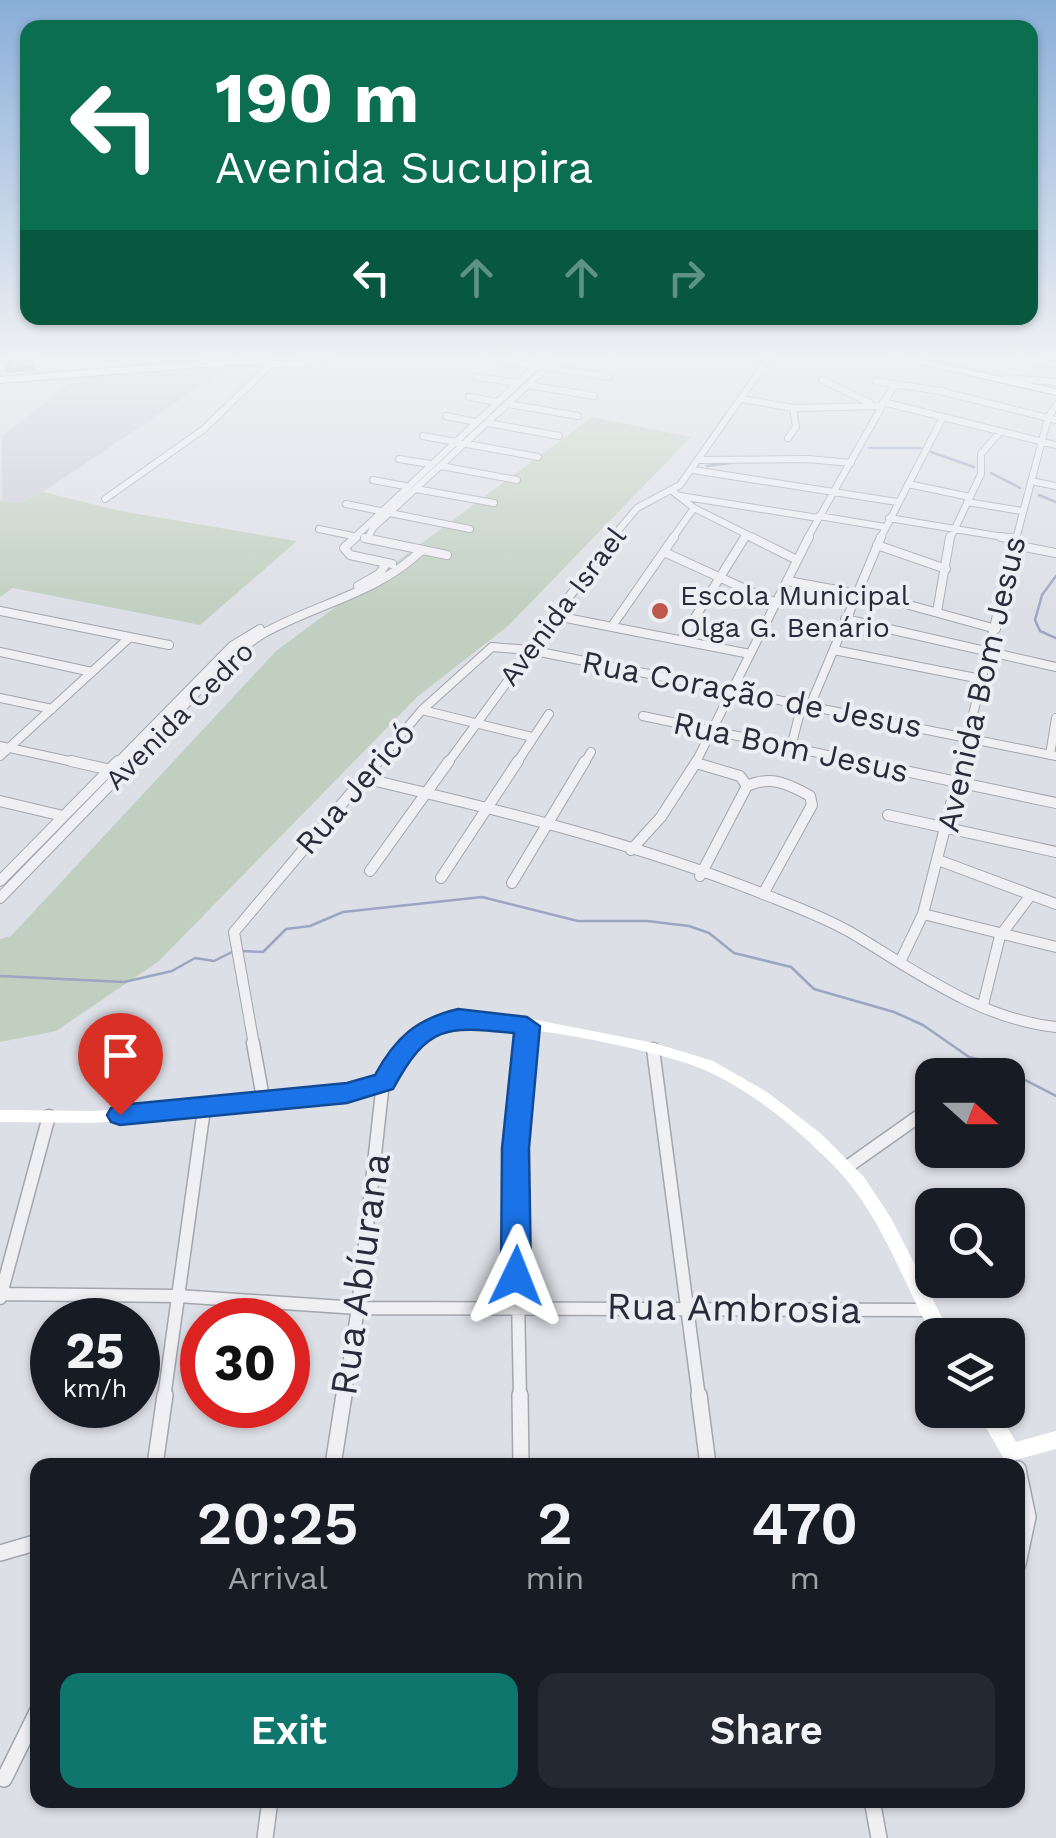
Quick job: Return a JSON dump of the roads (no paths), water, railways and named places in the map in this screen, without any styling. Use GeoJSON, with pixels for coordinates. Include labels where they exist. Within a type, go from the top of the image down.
{"type":"FeatureCollection","features":[{"type":"Feature","properties":{"kind":"street"},"geometry":{"type":"LineString","coordinates":[[105,500],[183,444]]}},
{"type":"Feature","properties":{"kind":"street"},"geometry":{"type":"LineString","coordinates":[[406,565],[386,564],[350,554],[344,548],[452,444]]}},
{"type":"Feature","properties":{"kind":"street"},"geometry":{"type":"LineString","coordinates":[[368,538],[464,444],[538,457]]}},
{"type":"Feature","properties":{"kind":"street","name":"Avenida Israel"},"geometry":{"type":"LineString","coordinates":[[370,871],[551,616],[637,508],[675,493],[711,444]]}},
{"type":"Feature","properties":{"kind":"street"},"geometry":{"type":"LineString","coordinates":[[631,850],[661,816],[714,732],[796,560],[860,444]]}},
{"type":"Feature","properties":{"kind":"street"},"geometry":{"type":"LineString","coordinates":[[790,747],[876,545],[929,444]]}},
{"type":"Feature","properties":{"kind":"street"},"geometry":{"type":"LineString","coordinates":[[937,612],[952,528],[981,474],[981,454],[990,444]]}},
{"type":"Feature","properties":{"kind":"street","name":"Avenida Bom Jesus"},"geometry":{"type":"LineString","coordinates":[[900,962],[923,914],[948,826],[1014,542],[1042,444]]}},
{"type":"Feature","properties":{"kind":"street"},"geometry":{"type":"LineString","coordinates":[[399,458],[430,464]]}},
{"type":"Feature","properties":{"kind":"street"},"geometry":{"type":"LineString","coordinates":[[700,460],[808,459],[850,463]]}},
{"type":"Feature","properties":{"kind":"street"},"geometry":{"type":"LineString","coordinates":[[441,466],[517,480]]}},
{"type":"Feature","properties":{"kind":"street"},"geometry":{"type":"LineString","coordinates":[[693,470],[897,502]]}},
{"type":"Feature","properties":{"kind":"street"},"geometry":{"type":"LineString","coordinates":[[374,480],[405,486]]}},
{"type":"Feature","properties":{"kind":"street"},"geometry":{"type":"LineString","coordinates":[[1031,481],[1056,486]]}},
{"type":"Feature","properties":{"kind":"street"},"geometry":{"type":"LineString","coordinates":[[908,484],[1022,511]]}},
{"type":"Feature","properties":{"kind":"street"},"geometry":{"type":"LineString","coordinates":[[416,489],[494,503]]}},
{"type":"Feature","properties":{"kind":"street"},"geometry":{"type":"LineString","coordinates":[[675,493],[694,508],[796,560]]}},
{"type":"Feature","properties":{"kind":"street"},"geometry":{"type":"LineString","coordinates":[[675,493],[818,517],[952,528],[1056,553]]}},
{"type":"Feature","properties":{"kind":"street"},"geometry":{"type":"LineString","coordinates":[[346,504],[380,510]]}},
{"type":"Feature","properties":{"kind":"street"},"geometry":{"type":"LineString","coordinates":[[612,626],[694,508]]}},
{"type":"Feature","properties":{"kind":"street"},"geometry":{"type":"LineString","coordinates":[[390,513],[470,528]]}},
{"type":"Feature","properties":{"kind":"street"},"geometry":{"type":"LineString","coordinates":[[320,529],[350,539],[368,538],[447,555]]}},
{"type":"Feature","properties":{"kind":"street"},"geometry":{"type":"LineString","coordinates":[[681,640],[746,535]]}},
{"type":"Feature","properties":{"kind":"street"},"geometry":{"type":"LineString","coordinates":[[876,545],[946,568]]}},
{"type":"Feature","properties":{"kind":"street","name":"Avenida Cedro"},"geometry":{"type":"LineString","coordinates":[[0,881],[110,770],[256,637],[406,565],[422,550]]}},
{"type":"Feature","properties":{"kind":"street"},"geometry":{"type":"LineString","coordinates":[[664,552],[776,603]]}},
{"type":"Feature","properties":{"kind":"street","name":"Avenida Cedro"},"geometry":{"type":"LineString","coordinates":[[307,614],[379,574],[386,564]]}},
{"type":"Feature","properties":{"kind":"street"},"geometry":{"type":"LineString","coordinates":[[788,581],[857,592],[996,629]]}},
{"type":"Feature","properties":{"kind":"street"},"geometry":{"type":"LineString","coordinates":[[0,611],[169,645]]}},
{"type":"Feature","properties":{"kind":"street"},"geometry":{"type":"LineString","coordinates":[[551,616],[750,654]]}},
{"type":"Feature","properties":{"kind":"street"},"geometry":{"type":"LineString","coordinates":[[844,619],[1056,667]]}},
{"type":"Feature","properties":{"kind":"street"},"geometry":{"type":"LineString","coordinates":[[0,756],[4,747],[129,638]]}},
{"type":"Feature","properties":{"kind":"street","name":"Rua Coração de Jesus"},"geometry":{"type":"LineString","coordinates":[[507,647],[1053,756]]}},
{"type":"Feature","properties":{"kind":"street","name":"Rua Jericó"},"geometry":{"type":"LineString","coordinates":[[264,1103],[250,1013],[232,937],[249,912],[422,710],[492,648],[507,647]]}},
{"type":"Feature","properties":{"kind":"street"},"geometry":{"type":"LineString","coordinates":[[834,650],[981,680]]}},
{"type":"Feature","properties":{"kind":"street"},"geometry":{"type":"LineString","coordinates":[[0,652],[92,672]]}},
{"type":"Feature","properties":{"kind":"street","name":"Avenida Cedro"},"geometry":{"type":"LineString","coordinates":[[0,898],[206,679]]}},
{"type":"Feature","properties":{"kind":"street"},"geometry":{"type":"LineString","coordinates":[[0,698],[52,709]]}},
{"type":"Feature","properties":{"kind":"street"},"geometry":{"type":"LineString","coordinates":[[422,710],[532,737]]}},
{"type":"Feature","properties":{"kind":"street"},"geometry":{"type":"LineString","coordinates":[[442,878],[549,714]]}},
{"type":"Feature","properties":{"kind":"street","name":"Rua Bom Jesus"},"geometry":{"type":"LineString","coordinates":[[643,716],[1056,803]]}},
{"type":"Feature","properties":{"kind":"street"},"geometry":{"type":"LineString","coordinates":[[1053,756],[1056,718]]}},
{"type":"Feature","properties":{"kind":"street"},"geometry":{"type":"LineString","coordinates":[[4,747],[122,772]]}},
{"type":"Feature","properties":{"kind":"street"},"geometry":{"type":"LineString","coordinates":[[512,883],[591,752]]}},
{"type":"Feature","properties":{"kind":"street"},"geometry":{"type":"LineString","coordinates":[[696,763],[740,776],[747,786]]}},
{"type":"Feature","properties":{"kind":"street"},"geometry":{"type":"LineString","coordinates":[[362,778],[548,821],[700,876],[763,894],[818,916],[900,962],[922,980],[1036,1025],[1056,1027]]}},
{"type":"Feature","properties":{"kind":"street"},"geometry":{"type":"LineString","coordinates":[[700,876],[747,786],[764,779],[796,787],[810,796],[812,804],[763,894]]}},
{"type":"Feature","properties":{"kind":"street"},"geometry":{"type":"LineString","coordinates":[[0,801],[62,816]]}},
{"type":"Feature","properties":{"kind":"street"},"geometry":{"type":"LineString","coordinates":[[888,815],[1056,852]]}},
{"type":"Feature","properties":{"kind":"street"},"geometry":{"type":"LineString","coordinates":[[0,860],[29,868]]}},
{"type":"Feature","properties":{"kind":"street"},"geometry":{"type":"LineString","coordinates":[[938,860],[1056,904]]}},
{"type":"Feature","properties":{"kind":"street"},"geometry":{"type":"LineString","coordinates":[[982,1005],[1000,936],[1030,896]]}},
{"type":"Feature","properties":{"kind":"street"},"geometry":{"type":"LineString","coordinates":[[923,914],[1056,948]]}},
{"type":"Feature","properties":{"kind":"street"},"geometry":{"type":"LineString","coordinates":[[0,1116],[204,1109],[347,1093],[384,1082],[400,1052],[438,1023],[458,1018],[653,1049],[726,1075],[784,1114],[847,1167],[869,1198],[932,1318]]}},
{"type":"Feature","properties":{"kind":"street"},"geometry":{"type":"LineString","coordinates":[[520,1458],[515,1148],[527,1026]]}},
{"type":"Feature","properties":{"kind":"street"},"geometry":{"type":"LineString","coordinates":[[653,1049],[707,1458]]}},
{"type":"Feature","properties":{"kind":"street","name":"Rua Abíurana"},"geometry":{"type":"LineString","coordinates":[[335,1458],[358,1308],[384,1082]]}},
{"type":"Feature","properties":{"kind":"street"},"geometry":{"type":"LineString","coordinates":[[156,1458],[204,1109]]}},
{"type":"Feature","properties":{"kind":"street"},"geometry":{"type":"LineString","coordinates":[[0,1296],[48,1116]]}},
{"type":"Feature","properties":{"kind":"street"},"geometry":{"type":"LineString","coordinates":[[847,1167],[915,1118]]}},
{"type":"Feature","properties":{"kind":"street","name":"Rua Ambrosia"},"geometry":{"type":"LineString","coordinates":[[0,1296],[178,1296],[358,1308],[928,1310]]}},
{"type":"Feature","properties":{"kind":"street"},"geometry":{"type":"LineString","coordinates":[[996,1428],[1013,1458]]}},
{"type":"Feature","properties":{"kind":"street"},"geometry":{"type":"LineString","coordinates":[[1022,1458],[1056,1440]]}},
{"type":"Feature","properties":{"kind":"street"},"geometry":{"type":"LineString","coordinates":[[1025,1499],[1030,1518],[1025,1545]]}},
{"type":"Feature","properties":{"kind":"street"},"geometry":{"type":"LineString","coordinates":[[0,1554],[30,1545]]}},
{"type":"Feature","properties":{"kind":"street"},"geometry":{"type":"LineString","coordinates":[[4,1779],[30,1726]]}},
{"type":"Feature","properties":{"kind":"street"},"geometry":{"type":"LineString","coordinates":[[265,1838],[269,1808]]}},
{"type":"Feature","properties":{"kind":"street"},"geometry":{"type":"LineString","coordinates":[[873,1808],[878,1838]]}},
{"type":"Feature","properties":{"kind":"waterway"},"geometry":{"type":"LineString","coordinates":[[869,448],[921,448]]}},
{"type":"Feature","properties":{"kind":"waterway"},"geometry":{"type":"LineString","coordinates":[[931,452],[974,467]]}},
{"type":"Feature","properties":{"kind":"waterway"},"geometry":{"type":"LineString","coordinates":[[707,466],[730,463]]}},
{"type":"Feature","properties":{"kind":"waterway"},"geometry":{"type":"LineString","coordinates":[[991,473],[1020,488]]}},
{"type":"Feature","properties":{"kind":"waterway"},"geometry":{"type":"LineString","coordinates":[[1039,495],[1056,502]]}},
{"type":"Feature","properties":{"kind":"waterway"},"geometry":{"type":"LineString","coordinates":[[1056,576],[1042,595],[1035,620],[1040,631],[1056,638]]}},
{"type":"Feature","properties":{"kind":"waterway"},"geometry":{"type":"LineString","coordinates":[[242,951],[263,952],[286,929],[310,926],[343,912],[482,897],[578,921],[647,921],[689,926],[709,933],[734,953],[791,967],[814,989],[894,1012],[923,1025],[969,1057],[990,1062],[1056,1096]]}},
{"type":"Feature","properties":{"kind":"waterway"},"geometry":{"type":"LineString","coordinates":[[0,976],[124,982],[172,971],[195,958],[214,961],[234,951]]}},
{"type":"Feature","properties":{"kind":"place","name":"Escola Municipal Olga G. Benário"},"geometry":{"type":"Point","coordinates":[660,611]}}]}
